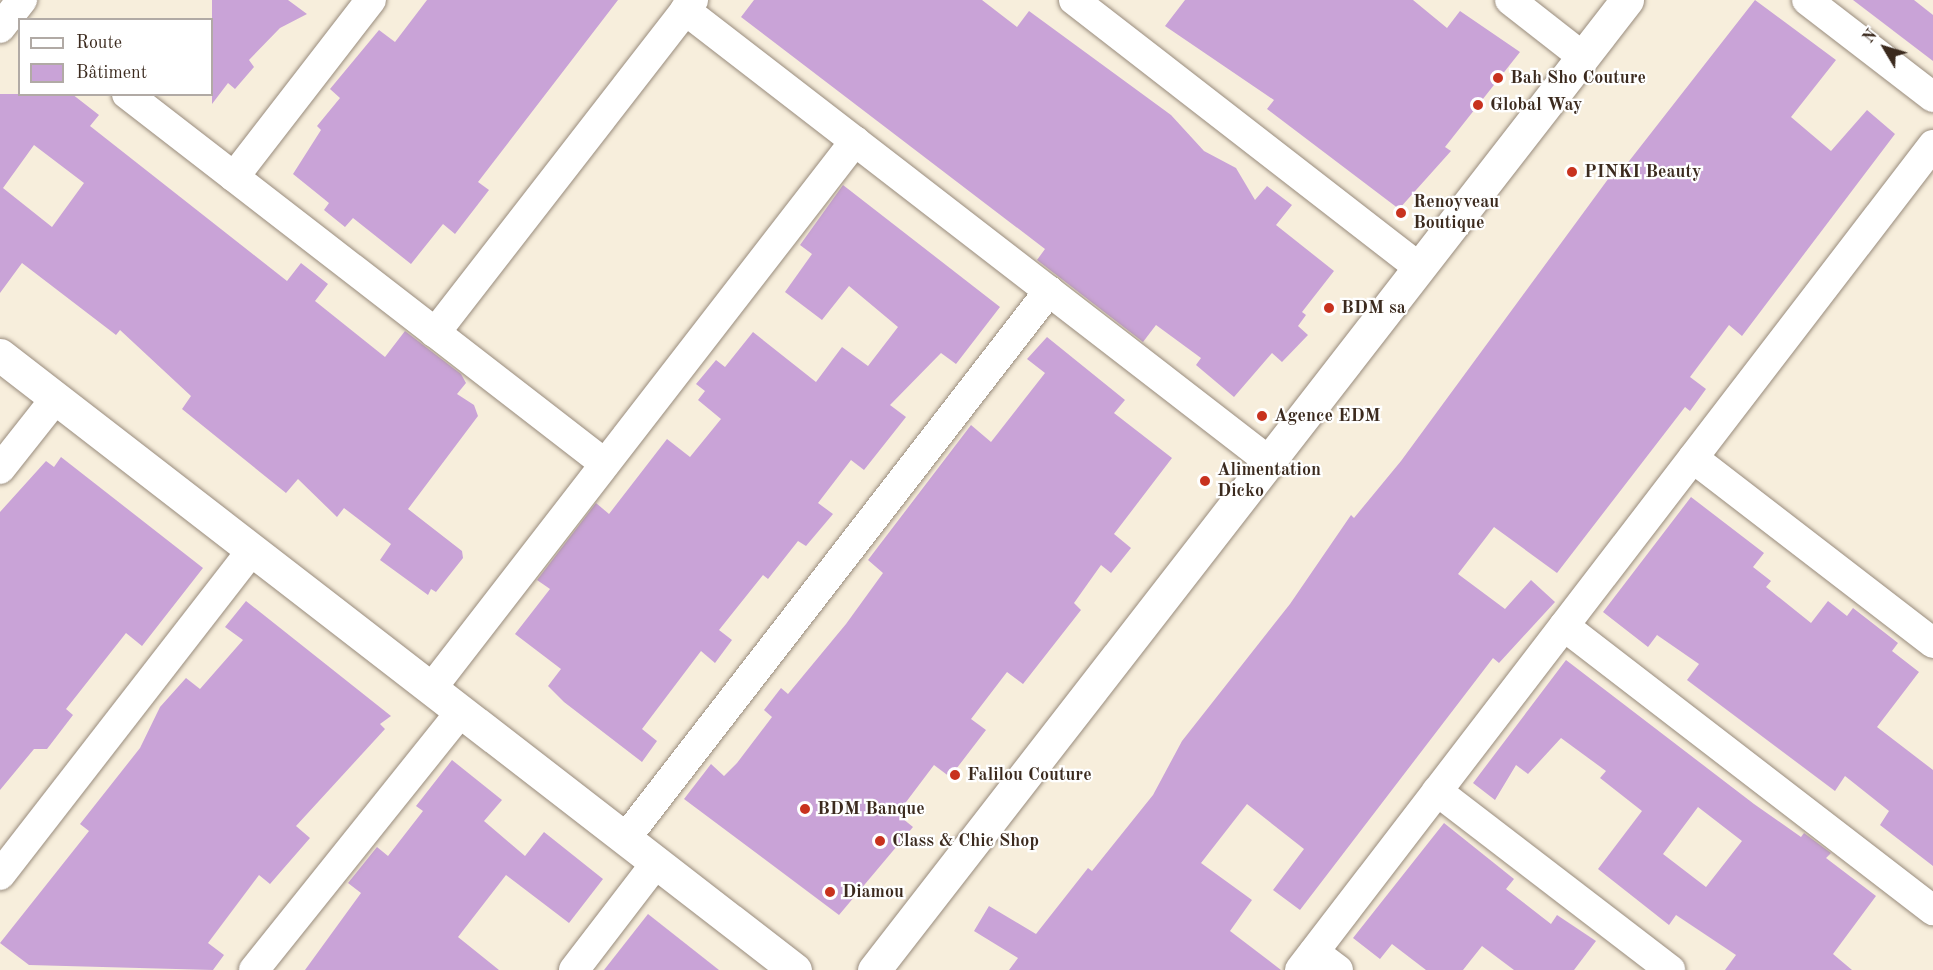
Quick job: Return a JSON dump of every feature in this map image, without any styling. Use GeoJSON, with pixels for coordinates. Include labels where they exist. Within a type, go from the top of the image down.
{"type":"FeatureCollection","features":[{"type":"Feature","properties":{"kind":"main road"},"geometry":{"type":"LineString","coordinates":[[874,970],[933,897],[1627,0]]}},
{"type":"Feature","properties":{"kind":"main road"},"geometry":{"type":"LineString","coordinates":[[0,355],[795,970]]}},
{"type":"Feature","properties":{"kind":"main road"},"geometry":{"type":"LineString","coordinates":[[890,970],[933,897]]}},
{"type":"Feature","properties":{"kind":"street"},"geometry":{"type":"LineString","coordinates":[[234,177],[371,0]]}},
{"type":"Feature","properties":{"kind":"street"},"geometry":{"type":"LineString","coordinates":[[1074,0],[1420,268]]}},
{"type":"Feature","properties":{"kind":"street"},"geometry":{"type":"LineString","coordinates":[[1510,0],[1583,57]]}},
{"type":"Feature","properties":{"kind":"street"},"geometry":{"type":"LineString","coordinates":[[1807,0],[1933,97]]}},
{"type":"Feature","properties":{"kind":"street"},"geometry":{"type":"LineString","coordinates":[[435,333],[689,5],[855,141],[1270,462]]}},
{"type":"Feature","properties":{"kind":"street"},"geometry":{"type":"LineString","coordinates":[[130,96],[605,464]]}},
{"type":"Feature","properties":{"kind":"street"},"geometry":{"type":"LineString","coordinates":[[431,689],[855,141]]}},
{"type":"Feature","properties":{"kind":"street"},"geometry":{"type":"LineString","coordinates":[[1338,970],[1307,961],[1933,145]]}},
{"type":"Feature","properties":{"kind":"street"},"geometry":{"type":"LineString","coordinates":[[625,839],[1048,291]]}},
{"type":"Feature","properties":{"kind":"street"},"geometry":{"type":"LineString","coordinates":[[0,469],[56,398]]}},
{"type":"Feature","properties":{"kind":"street"},"geometry":{"type":"LineString","coordinates":[[1693,458],[1933,643]]}},
{"type":"Feature","properties":{"kind":"street"},"geometry":{"type":"LineString","coordinates":[[0,875],[252,550]]}},
{"type":"Feature","properties":{"kind":"street"},"geometry":{"type":"LineString","coordinates":[[1564,626],[1933,910]]}},
{"type":"Feature","properties":{"kind":"street"},"geometry":{"type":"LineString","coordinates":[[254,970],[460,712]]}},
{"type":"Feature","properties":{"kind":"street"},"geometry":{"type":"LineString","coordinates":[[1437,791],[1670,970]]}},
{"type":"Feature","properties":{"kind":"street"},"geometry":{"type":"LineString","coordinates":[[574,970],[656,863]]}},
{"type":"Feature","properties":{"kind":"building"},"geometry":{"type":"Polygon","coordinates":[[[212,0],[288,0],[307,14],[280,28],[249,60],[254,67],[235,89],[228,83],[212,104],[212,0]]]}},
{"type":"Feature","properties":{"kind":"building"},"geometry":{"type":"Polygon","coordinates":[[[427,0],[618,0],[478,182],[489,190],[455,234],[443,224],[411,264],[353,218],[345,227],[324,210],[329,203],[293,174],[321,130],[317,126],[340,98],[330,89],[379,30],[395,42],[427,0]]]}},
{"type":"Feature","properties":{"kind":"building"},"geometry":{"type":"Polygon","coordinates":[[[754,0],[982,0],[1017,27],[1029,11],[1171,115],[1204,151],[1236,168],[1255,200],[1267,186],[1292,205],[1276,225],[1334,271],[1302,312],[1306,315],[1298,326],[1308,335],[1282,362],[1272,353],[1234,397],[1196,365],[1201,358],[1156,325],[1143,342],[1037,260],[1045,249],[741,17],[754,0]]]}},
{"type":"Feature","properties":{"kind":"building"},"geometry":{"type":"Polygon","coordinates":[[[1185,0],[1413,0],[1447,28],[1460,11],[1520,52],[1445,147],[1451,151],[1399,209],[1267,109],[1274,100],[1165,26],[1185,0]]]}},
{"type":"Feature","properties":{"kind":"building"},"geometry":{"type":"Polygon","coordinates":[[[1755,0],[1836,60],[1791,117],[1831,151],[1867,110],[1895,134],[1742,336],[1729,325],[1690,377],[1706,389],[1690,411],[1685,407],[1557,573],[1494,527],[1458,574],[1505,609],[1531,580],[1555,602],[1499,663],[1493,658],[1300,910],[1273,890],[1304,849],[1247,804],[1201,863],[1252,900],[1230,931],[1281,970],[1009,970],[1018,958],[974,931],[989,906],[1036,934],[1088,868],[1092,871],[1153,795],[1182,741],[1290,604],[1351,515],[1354,518],[1401,461],[1614,171],[1619,174],[1755,0]]]}},
{"type":"Feature","properties":{"kind":"building"},"geometry":{"type":"Polygon","coordinates":[[[1853,0],[1914,0],[1933,15],[1933,61],[1853,0]]]}},
{"type":"Feature","properties":{"kind":"building"},"geometry":{"type":"Polygon","coordinates":[[[0,94],[75,96],[99,115],[90,126],[287,281],[301,263],[328,284],[315,301],[385,357],[405,331],[461,374],[466,383],[457,394],[474,405],[478,416],[408,509],[462,551],[463,558],[436,592],[431,589],[428,595],[380,560],[391,544],[344,508],[337,517],[298,479],[286,493],[182,409],[191,396],[120,330],[116,335],[22,263],[0,293],[0,94]],[[34,145],[3,188],[52,227],[84,183],[34,145]]]}},
{"type":"Feature","properties":{"kind":"building"},"geometry":{"type":"Polygon","coordinates":[[[843,185],[1000,307],[956,364],[941,353],[890,405],[906,417],[864,470],[851,460],[818,503],[833,514],[806,546],[798,541],[768,579],[763,575],[719,630],[732,640],[715,663],[701,651],[642,729],[657,741],[642,762],[564,702],[548,686],[561,669],[515,634],[550,589],[537,580],[596,503],[609,514],[667,439],[690,457],[721,419],[698,400],[705,391],[696,384],[716,360],[725,367],[753,332],[816,382],[842,347],[868,366],[898,327],[849,286],[822,320],[785,292],[812,254],[800,245],[843,185]]]}},
{"type":"Feature","properties":{"kind":"building"},"geometry":{"type":"Polygon","coordinates":[[[1047,337],[1125,400],[1114,413],[1172,458],[1114,534],[1131,548],[1111,573],[1101,565],[1074,603],[1081,610],[1023,684],[1007,672],[971,719],[986,730],[950,777],[934,765],[897,814],[913,827],[839,915],[684,799],[711,764],[724,776],[737,763],[772,717],[764,710],[781,688],[788,694],[846,624],[883,573],[868,560],[971,425],[991,442],[1045,373],[1027,359],[1047,337]]]}},
{"type":"Feature","properties":{"kind":"building"},"geometry":{"type":"Polygon","coordinates":[[[61,457],[203,568],[142,646],[126,633],[66,709],[73,715],[47,749],[34,749],[0,790],[0,512],[46,461],[54,467],[61,457]]]}},
{"type":"Feature","properties":{"kind":"building"},"geometry":{"type":"Polygon","coordinates":[[[1691,497],[1764,553],[1753,567],[1771,581],[1766,587],[1811,623],[1828,601],[1847,616],[1853,608],[1898,643],[1892,651],[1919,672],[1877,727],[1933,770],[1933,866],[1880,825],[1889,811],[1845,776],[1835,791],[1687,680],[1699,664],[1657,635],[1648,647],[1603,612],[1691,497]]]}},
{"type":"Feature","properties":{"kind":"building"},"geometry":{"type":"Polygon","coordinates":[[[246,601],[391,716],[380,724],[385,729],[296,826],[310,838],[270,884],[259,875],[208,943],[224,955],[213,970],[29,965],[0,943],[89,831],[80,824],[140,748],[160,707],[186,678],[200,689],[243,640],[225,627],[246,601]]]}},
{"type":"Feature","properties":{"kind":"building"},"geometry":{"type":"Polygon","coordinates":[[[1566,660],[1754,804],[1801,837],[1804,833],[1831,853],[1826,858],[1876,896],[1833,954],[1852,970],[1725,970],[1736,955],[1676,915],[1669,925],[1598,869],[1642,811],[1600,778],[1606,771],[1561,738],[1528,774],[1516,765],[1495,800],[1473,783],[1566,660]],[[1698,807],[1663,854],[1706,887],[1742,841],[1698,807]]]}},
{"type":"Feature","properties":{"kind":"building"},"geometry":{"type":"Polygon","coordinates":[[[452,760],[502,800],[484,821],[525,856],[544,832],[603,879],[569,923],[506,875],[458,937],[499,970],[305,970],[361,893],[348,883],[377,847],[388,856],[423,811],[416,806],[452,760]]]}},
{"type":"Feature","properties":{"kind":"building"},"geometry":{"type":"Polygon","coordinates":[[[1444,823],[1514,879],[1506,889],[1551,924],[1557,915],[1596,941],[1574,970],[1514,970],[1482,946],[1463,970],[1426,970],[1392,944],[1380,959],[1353,938],[1444,823]]]}},
{"type":"Feature","properties":{"kind":"building"},"geometry":{"type":"Polygon","coordinates":[[[648,914],[719,970],[604,970],[648,914]]]}},
{"type":"Feature","properties":{"kind":"place","name":"Bah Sho Couture"},"geometry":{"type":"Point","coordinates":[1498,78]}},
{"type":"Feature","properties":{"kind":"place","name":"Global Way"},"geometry":{"type":"Point","coordinates":[1478,105]}},
{"type":"Feature","properties":{"kind":"place","name":"PINKI Beauty"},"geometry":{"type":"Point","coordinates":[1572,172]}},
{"type":"Feature","properties":{"kind":"place","name":"Renoyveau Boutique"},"geometry":{"type":"Point","coordinates":[1401,213]}},
{"type":"Feature","properties":{"kind":"place","name":"BDM sa"},"geometry":{"type":"Point","coordinates":[1329,308]}},
{"type":"Feature","properties":{"kind":"place","name":"Agence EDM"},"geometry":{"type":"Point","coordinates":[1262,416]}},
{"type":"Feature","properties":{"kind":"place","name":"Alimentation Dicko"},"geometry":{"type":"Point","coordinates":[1205,481]}},
{"type":"Feature","properties":{"kind":"place","name":"Falilou Couture"},"geometry":{"type":"Point","coordinates":[955,775]}},
{"type":"Feature","properties":{"kind":"place","name":"BDM Banque"},"geometry":{"type":"Point","coordinates":[805,809]}},
{"type":"Feature","properties":{"kind":"place","name":"Class & Chic Shop"},"geometry":{"type":"Point","coordinates":[880,841]}},
{"type":"Feature","properties":{"kind":"place","name":"Diamou"},"geometry":{"type":"Point","coordinates":[830,892]}}]}
